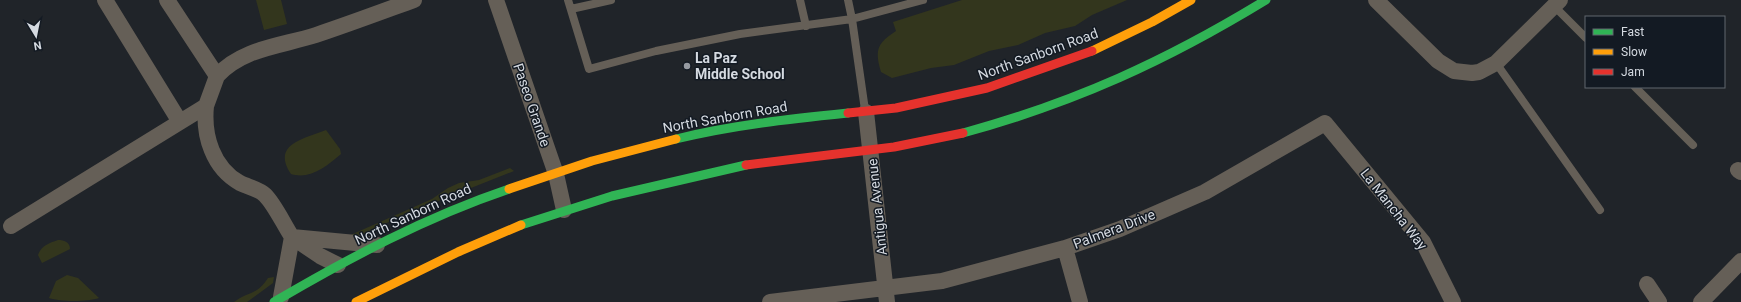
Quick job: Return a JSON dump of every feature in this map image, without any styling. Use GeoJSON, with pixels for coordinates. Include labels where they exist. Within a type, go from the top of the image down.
{"type":"FeatureCollection","features":[{"type":"Feature","properties":{"kind":"main road","name":"North Sanborn Road"},"geometry":{"type":"LineString","coordinates":[[278,300],[338,265],[479,199],[592,161],[641,147],[705,132],[764,122],[866,112],[955,96],[1021,78],[1107,44],[1191,0]]}},
{"type":"Feature","properties":{"kind":"main road"},"geometry":{"type":"LineString","coordinates":[[356,302],[432,263],[495,236],[564,210],[692,177],[760,163],[871,151],[912,144],[996,125],[1094,92],[1184,49],[1266,0]]}},
{"type":"Feature","properties":{"kind":"street"},"geometry":{"type":"LineString","coordinates":[[105,0],[180,122]]}},
{"type":"Feature","properties":{"kind":"street"},"geometry":{"type":"LineString","coordinates":[[167,0],[217,76]]}},
{"type":"Feature","properties":{"kind":"street"},"geometry":{"type":"LineString","coordinates":[[338,265],[320,256],[292,237],[266,195],[239,182],[228,174],[219,163],[206,136],[206,106],[217,76],[227,66],[244,56],[324,32],[414,0]]}},
{"type":"Feature","properties":{"kind":"street","name":"Paseo Grande"},"geometry":{"type":"LineString","coordinates":[[496,0],[556,174],[564,210]]}},
{"type":"Feature","properties":{"kind":"street"},"geometry":{"type":"LineString","coordinates":[[1376,0],[1446,67],[1454,71],[1472,73],[1479,72],[1496,63],[1557,3]]}},
{"type":"Feature","properties":{"kind":"street"},"geometry":{"type":"LineString","coordinates":[[11,226],[206,106]]}},
{"type":"Feature","properties":{"kind":"street","name":"Antigua Avenue"},"geometry":{"type":"LineString","coordinates":[[866,112],[886,295]]}},
{"type":"Feature","properties":{"kind":"street","name":"Palmera Drive"},"geometry":{"type":"LineString","coordinates":[[770,302],[886,295],[1065,248],[1120,229],[1205,192],[1324,123]]}},
{"type":"Feature","properties":{"kind":"street","name":"La Mancha Way"},"geometry":{"type":"LineString","coordinates":[[1324,123],[1423,242],[1453,302]]}},
{"type":"Feature","properties":{"kind":"street"},"geometry":{"type":"LineString","coordinates":[[292,237],[378,245]]}},
{"type":"Feature","properties":{"kind":"street"},"geometry":{"type":"LineString","coordinates":[[278,300],[292,237]]}},
{"type":"Feature","properties":{"kind":"street"},"geometry":{"type":"LineString","coordinates":[[1065,248],[1080,302]]}},
{"type":"Feature","properties":{"kind":"street"},"geometry":{"type":"LineString","coordinates":[[1701,302],[1741,261]]}},
{"type":"Feature","properties":{"kind":"street"},"geometry":{"type":"LineString","coordinates":[[1647,284],[1659,302]]}},
{"type":"Feature","properties":{"kind":"lane"},"geometry":{"type":"LineString","coordinates":[[568,0],[589,69],[656,51],[726,36],[852,19],[923,0]]}},
{"type":"Feature","properties":{"kind":"lane"},"geometry":{"type":"LineString","coordinates":[[571,9],[611,0]]}},
{"type":"Feature","properties":{"kind":"lane"},"geometry":{"type":"LineString","coordinates":[[800,0],[806,26]]}},
{"type":"Feature","properties":{"kind":"lane"},"geometry":{"type":"LineString","coordinates":[[848,0],[866,112]]}},
{"type":"Feature","properties":{"kind":"lane"},"geometry":{"type":"LineString","coordinates":[[1557,3],[1585,37]]}},
{"type":"Feature","properties":{"kind":"lane"},"geometry":{"type":"LineString","coordinates":[[1496,63],[1600,210]]}},
{"type":"Feature","properties":{"kind":"lane"},"geometry":{"type":"LineString","coordinates":[[1636,88],[1693,145]]}},
{"type":"Feature","properties":{"kind":"green space"},"geometry":{"type":"Polygon","coordinates":[[[256,0],[281,0],[287,24],[264,30],[256,0]]]}},
{"type":"Feature","properties":{"kind":"green space"},"geometry":{"type":"Polygon","coordinates":[[[962,0],[1127,0],[1092,15],[1075,26],[1045,33],[1018,45],[989,51],[954,65],[931,68],[892,78],[881,72],[878,58],[879,47],[885,39],[896,31],[893,22],[962,0]]]}},
{"type":"Feature","properties":{"kind":"green space"},"geometry":{"type":"Polygon","coordinates":[[[326,130],[340,149],[341,154],[318,171],[305,175],[291,174],[286,164],[285,156],[287,149],[300,140],[326,130]]]}},
{"type":"Feature","properties":{"kind":"green space"},"geometry":{"type":"Polygon","coordinates":[[[510,168],[514,171],[403,215],[360,236],[346,237],[432,199],[448,188],[459,183],[479,180],[510,168]]]}},
{"type":"Feature","properties":{"kind":"green space"},"geometry":{"type":"Polygon","coordinates":[[[58,240],[66,242],[70,249],[42,263],[38,255],[41,249],[58,240]]]}},
{"type":"Feature","properties":{"kind":"green space"},"geometry":{"type":"Polygon","coordinates":[[[67,275],[78,278],[99,298],[74,301],[49,298],[56,281],[67,275]]]}},
{"type":"Feature","properties":{"kind":"green space"},"geometry":{"type":"Polygon","coordinates":[[[274,277],[273,283],[247,302],[234,302],[256,291],[268,278],[274,277]]]}},
{"type":"Feature","properties":{"kind":"traffic: fast"},"geometry":{"type":"LineString","coordinates":[[963,133],[1044,108],[1119,78],[1192,42],[1266,0]]}},
{"type":"Feature","properties":{"kind":"traffic: fast"},"geometry":{"type":"LineString","coordinates":[[676,139],[740,126],[848,113]]}},
{"type":"Feature","properties":{"kind":"traffic: fast"},"geometry":{"type":"LineString","coordinates":[[521,225],[612,196],[746,165]]}},
{"type":"Feature","properties":{"kind":"traffic: fast"},"geometry":{"type":"LineString","coordinates":[[274,302],[359,254],[418,225],[509,189]]}},
{"type":"Feature","properties":{"kind":"traffic: slow"},"geometry":{"type":"LineString","coordinates":[[1092,51],[1152,22],[1191,0]]}},
{"type":"Feature","properties":{"kind":"traffic: slow"},"geometry":{"type":"LineString","coordinates":[[509,189],[592,161],[676,139]]}},
{"type":"Feature","properties":{"kind":"traffic: slow"},"geometry":{"type":"LineString","coordinates":[[356,302],[458,252],[521,225]]}},
{"type":"Feature","properties":{"kind":"traffic: jam"},"geometry":{"type":"LineString","coordinates":[[848,113],[896,108],[987,88],[1092,51]]}},
{"type":"Feature","properties":{"kind":"traffic: jam"},"geometry":{"type":"LineString","coordinates":[[746,165],[894,147],[963,133]]}},
{"type":"Feature","properties":{"kind":"place","name":"La Paz Middle School"},"geometry":{"type":"Point","coordinates":[687,66]}}]}
